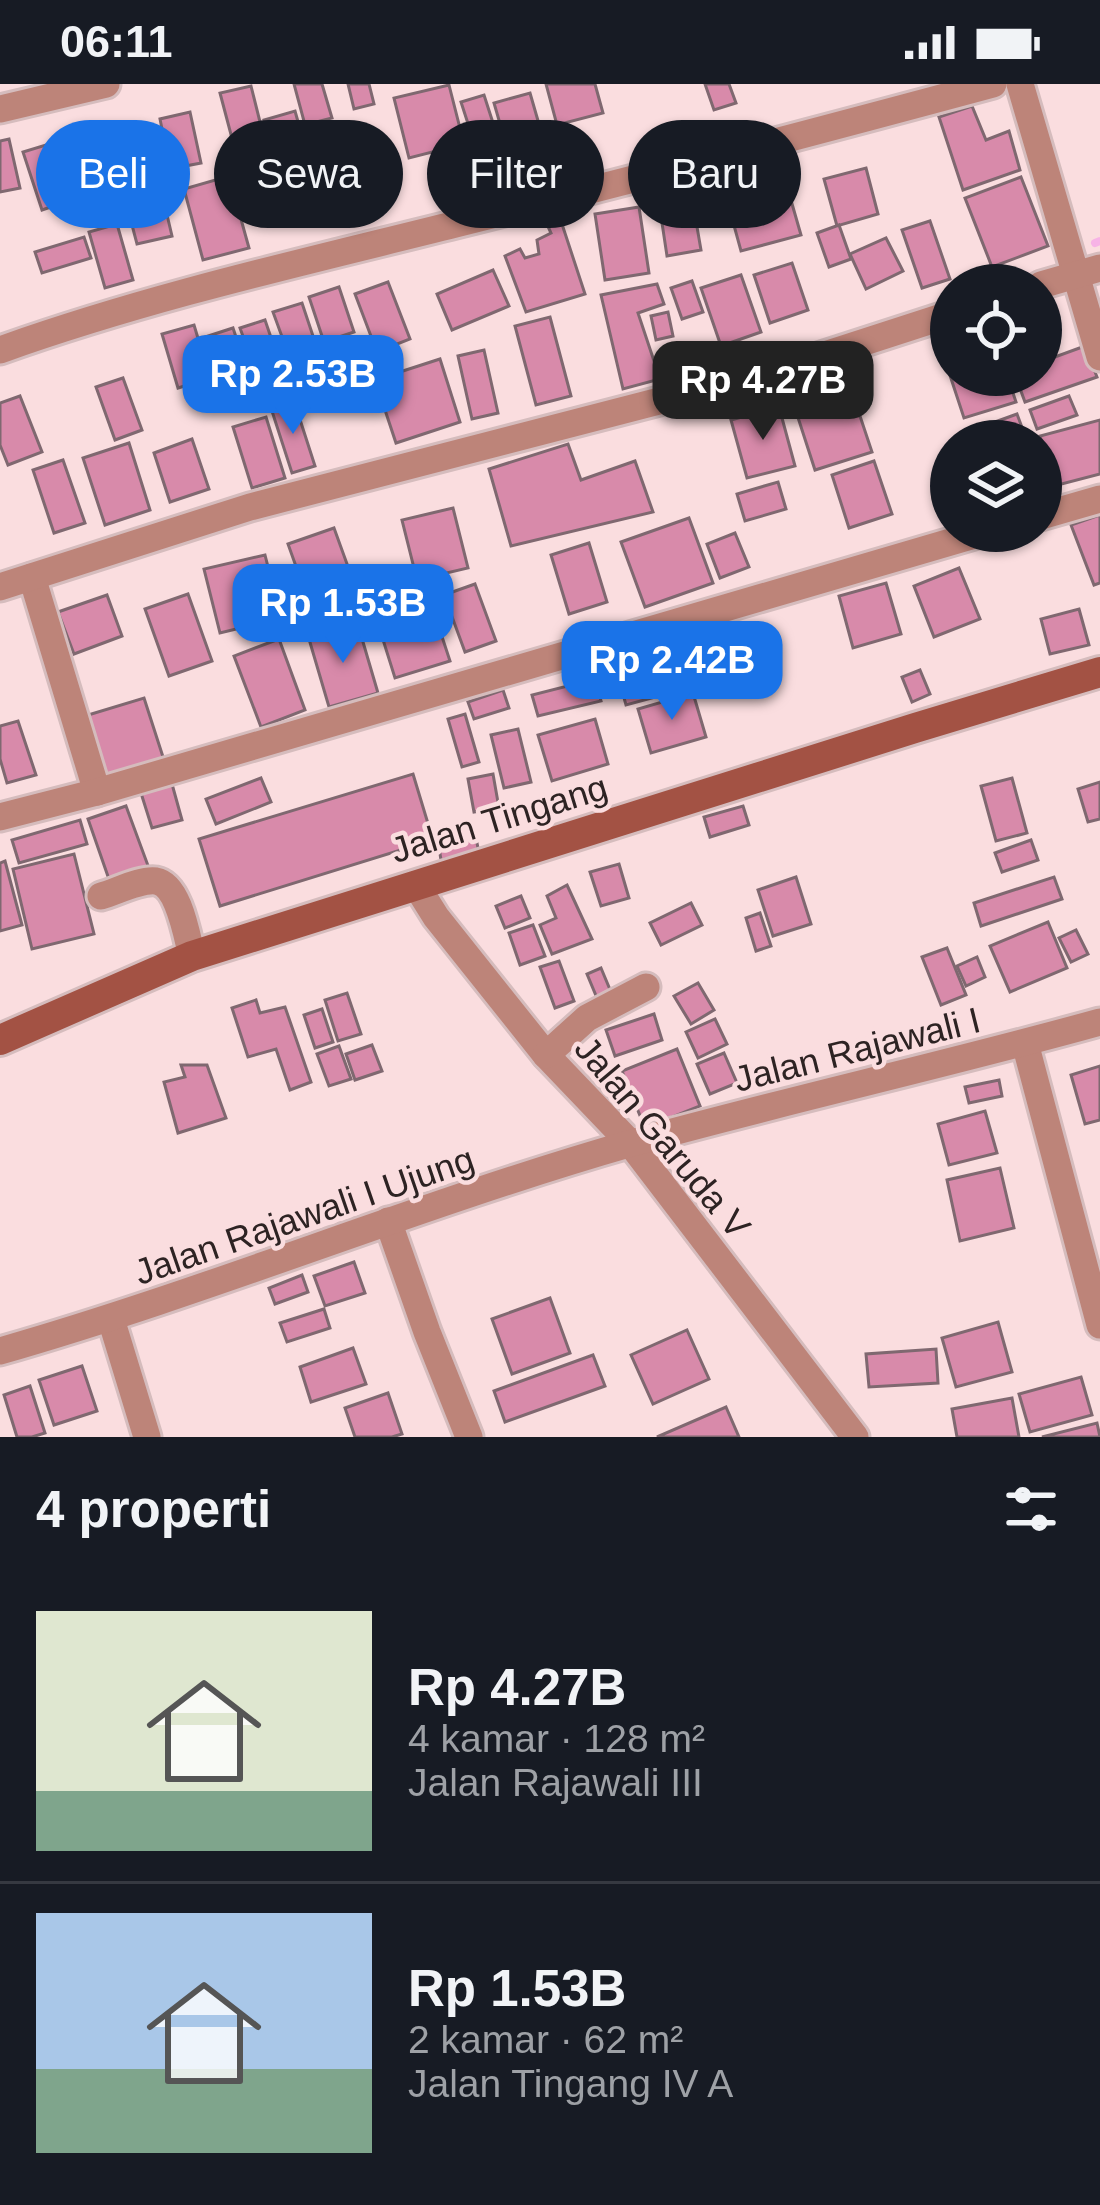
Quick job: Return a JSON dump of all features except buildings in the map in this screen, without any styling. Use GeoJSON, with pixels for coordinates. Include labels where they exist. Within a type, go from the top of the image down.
{"type":"FeatureCollection","features":[{"type":"Feature","properties":{"kind":"main road","name":"Jalan Tingang"},"geometry":{"type":"LineString","coordinates":[[0,1040],[192,956],[1100,672]]}},
{"type":"Feature","properties":{"kind":"street"},"geometry":{"type":"LineString","coordinates":[[0,109],[106,84]]}},
{"type":"Feature","properties":{"kind":"street"},"geometry":{"type":"LineString","coordinates":[[0,350],[52,331],[292,265],[994,84]]}},
{"type":"Feature","properties":{"kind":"street"},"geometry":{"type":"LineString","coordinates":[[1020,84],[1088,271],[1100,357]]}},
{"type":"Feature","properties":{"kind":"street"},"geometry":{"type":"LineString","coordinates":[[0,587],[250,507],[775,371],[930,321]]}},
{"type":"Feature","properties":{"kind":"street"},"geometry":{"type":"LineString","coordinates":[[1062,510],[1100,499]]}},
{"type":"Feature","properties":{"kind":"street"},"geometry":{"type":"LineString","coordinates":[[0,817],[930,548]]}},
{"type":"Feature","properties":{"kind":"street"},"geometry":{"type":"LineString","coordinates":[[32,577],[97,792]]}},
{"type":"Feature","properties":{"kind":"street"},"geometry":{"type":"LineString","coordinates":[[100,896],[158,881],[169,887],[192,956]]}},
{"type":"Feature","properties":{"kind":"street","name":"Jalan Garuda V"},"geometry":{"type":"LineString","coordinates":[[416,885],[546,1055],[632,1144],[855,1437]]}},
{"type":"Feature","properties":{"kind":"street"},"geometry":{"type":"LineString","coordinates":[[546,1055],[586,1018],[646,987]]}},
{"type":"Feature","properties":{"kind":"street","name":"Jalan Rajawali I"},"geometry":{"type":"LineString","coordinates":[[632,1144],[1100,1022]]}},
{"type":"Feature","properties":{"kind":"street"},"geometry":{"type":"LineString","coordinates":[[1025,1043],[1100,1325]]}},
{"type":"Feature","properties":{"kind":"street","name":"Jalan Rajawali I Ujung"},"geometry":{"type":"LineString","coordinates":[[0,1351],[111,1319],[388,1221],[632,1144]]}},
{"type":"Feature","properties":{"kind":"street"},"geometry":{"type":"LineString","coordinates":[[388,1221],[469,1437]]}},
{"type":"Feature","properties":{"kind":"street"},"geometry":{"type":"LineString","coordinates":[[111,1319],[147,1437]]}},
{"type":"Feature","properties":{"kind":"waterway"},"geometry":{"type":"LineString","coordinates":[[1095,243],[1100,241]]}}]}
